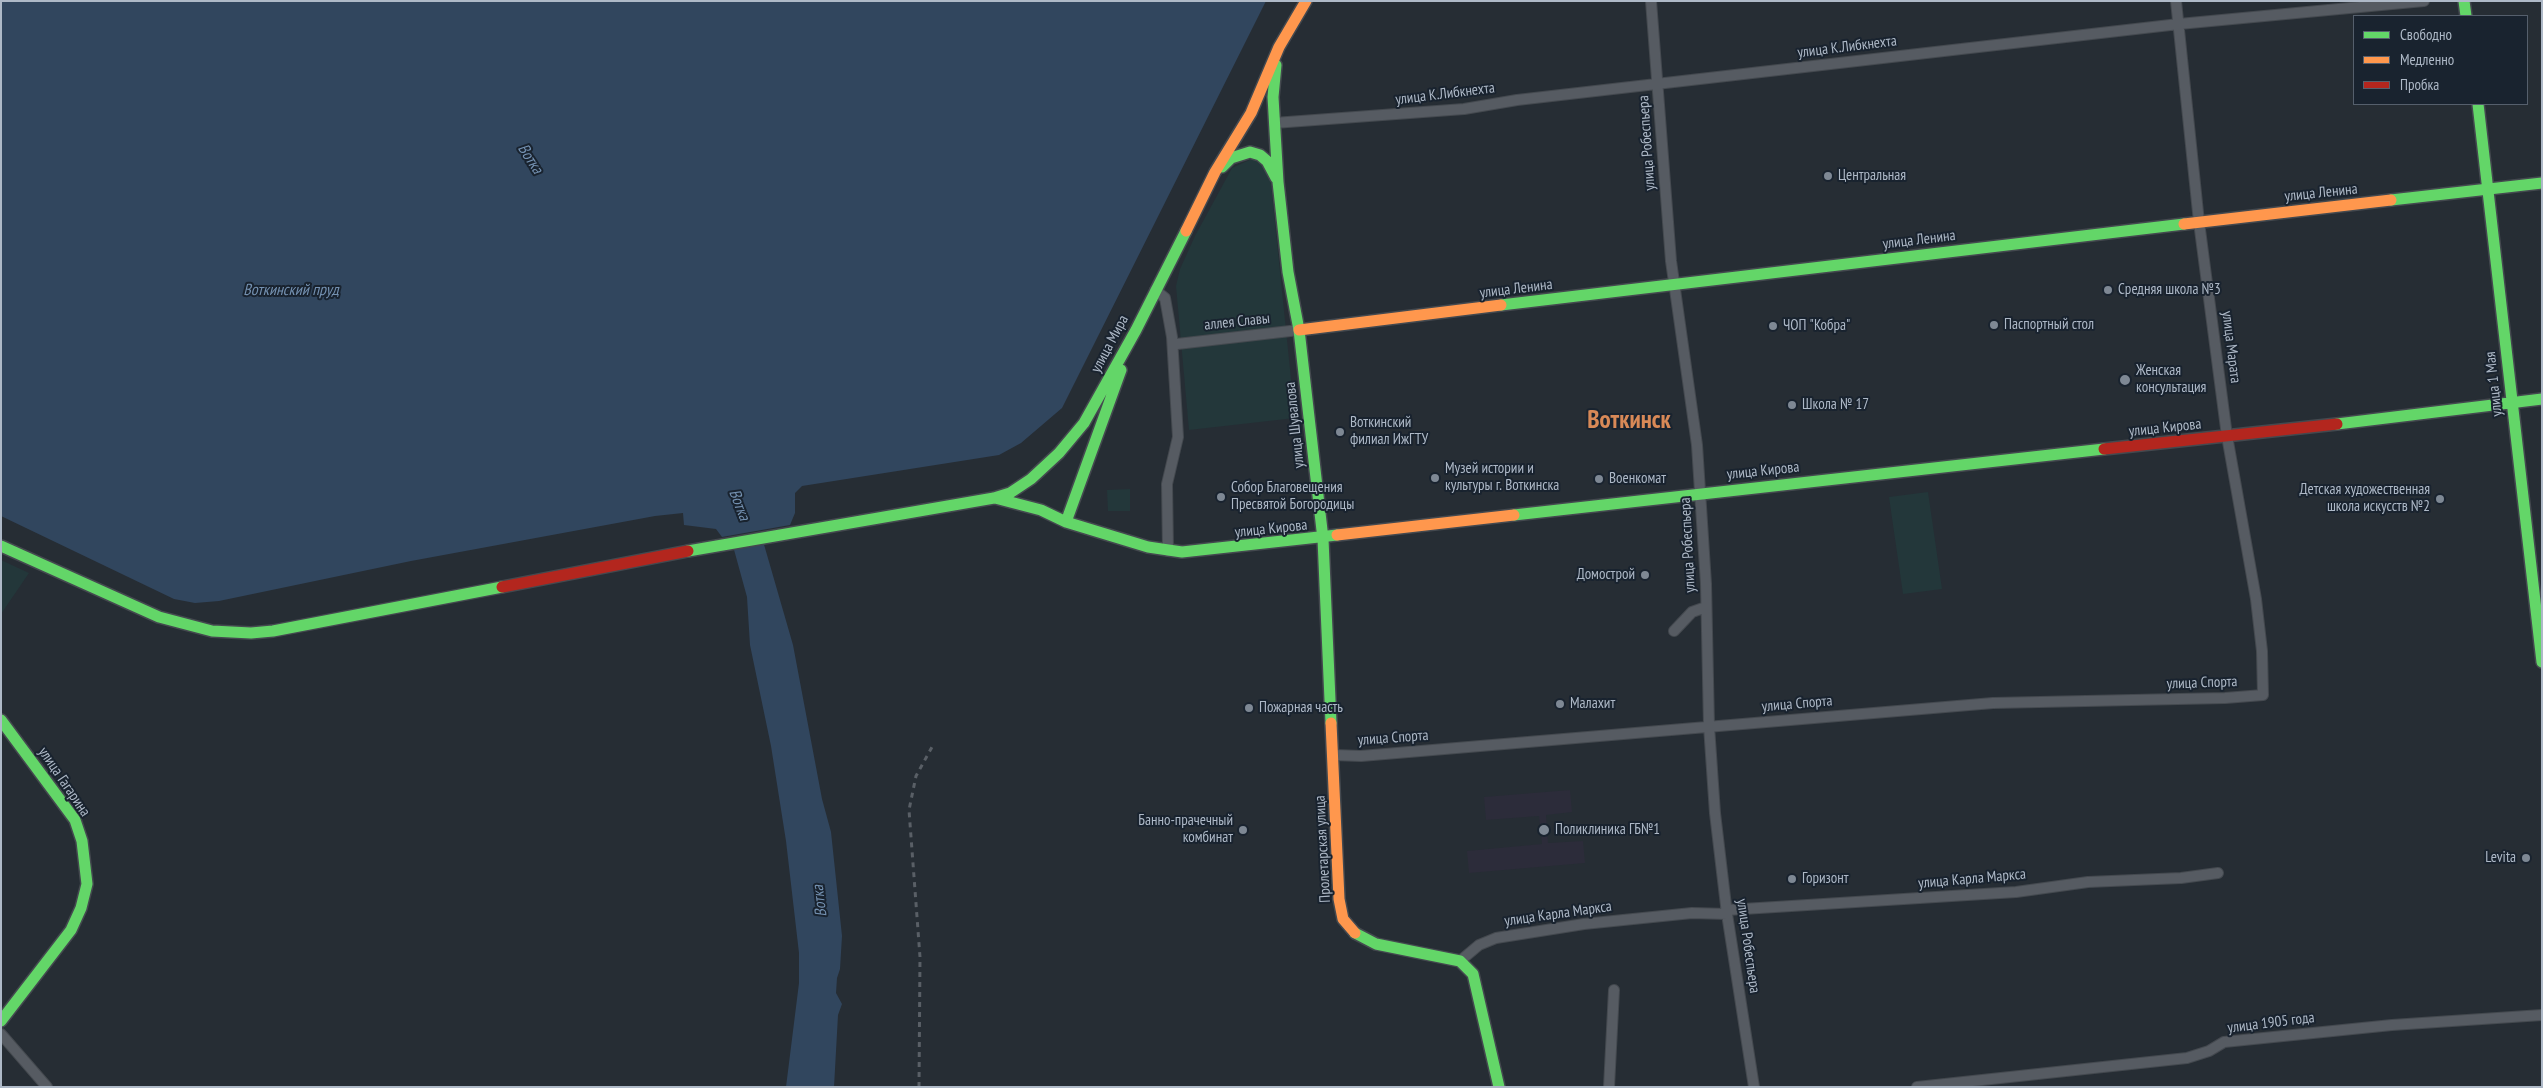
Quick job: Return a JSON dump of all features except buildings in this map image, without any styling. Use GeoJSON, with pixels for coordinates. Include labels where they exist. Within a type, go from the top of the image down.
{"type":"FeatureCollection","features":[{"type":"Feature","properties":{"kind":"main road","name":"улица Мира"},"geometry":{"type":"LineString","coordinates":[[994,498],[1010,493],[1031,479],[1072,439],[1092,409],[1136,330],[1215,172],[1251,113],[1279,47],[1306,1]]}},
{"type":"Feature","properties":{"kind":"main road"},"geometry":{"type":"LineString","coordinates":[[2464,1],[2466,15]]}},
{"type":"Feature","properties":{"kind":"main road","name":"улица Мира"},"geometry":{"type":"LineString","coordinates":[[1278,182],[1274,123],[1274,72],[1279,47]]}},
{"type":"Feature","properties":{"kind":"main road","name":"улица 1 Мая"},"geometry":{"type":"LineString","coordinates":[[2478,105],[2489,189],[2510,402],[2542,662]]}},
{"type":"Feature","properties":{"kind":"main road","name":"улица Мира"},"geometry":{"type":"LineString","coordinates":[[1215,172],[1231,158],[1250,152],[1260,155],[1267,161],[1278,182]]}},
{"type":"Feature","properties":{"kind":"main road","name":"улица Шувалова"},"geometry":{"type":"LineString","coordinates":[[1278,182],[1288,272],[1299,330],[1323,539],[1334,755]]}},
{"type":"Feature","properties":{"kind":"main road","name":"улица Ленина"},"geometry":{"type":"LineString","coordinates":[[1299,330],[1674,284],[2542,183]]}},
{"type":"Feature","properties":{"kind":"main road"},"geometry":{"type":"LineString","coordinates":[[1066,522],[1136,330]]}},
{"type":"Feature","properties":{"kind":"main road","name":"улица Кирова"},"geometry":{"type":"LineString","coordinates":[[994,498],[1041,510],[1066,522],[1148,548],[1168,551],[1204,551],[1323,539],[1700,493],[2227,436],[2542,399]]}},
{"type":"Feature","properties":{"kind":"main road"},"geometry":{"type":"LineString","coordinates":[[1,546],[44,567],[159,617],[187,626],[232,633],[273,631],[714,546],[994,498]]}},
{"type":"Feature","properties":{"kind":"main road","name":"улица Гагарина"},"geometry":{"type":"LineString","coordinates":[[1,720],[75,820],[82,841],[87,884],[81,908],[71,930],[1,1020]]}},
{"type":"Feature","properties":{"kind":"main road","name":"Пролетарская улица"},"geometry":{"type":"LineString","coordinates":[[1334,755],[1339,899],[1344,919],[1357,935],[1376,944],[1460,961]]}},
{"type":"Feature","properties":{"kind":"main road"},"geometry":{"type":"LineString","coordinates":[[1460,961],[1474,978],[1499,1087]]}},
{"type":"Feature","properties":{"kind":"street","name":"улица Робеспьера"},"geometry":{"type":"LineString","coordinates":[[1651,1],[1674,284],[1696,436],[1706,607],[1709,726],[1715,813],[1727,912],[1754,1087]]}},
{"type":"Feature","properties":{"kind":"street","name":"улица Марата"},"geometry":{"type":"LineString","coordinates":[[2176,1],[2200,222],[2227,436],[2256,599],[2262,651],[2263,694]]}},
{"type":"Feature","properties":{"kind":"street","name":"улица К.Либкнехта"},"geometry":{"type":"LineString","coordinates":[[1274,123],[1464,109],[1517,100],[2179,24],[2424,1]]}},
{"type":"Feature","properties":{"kind":"street"},"geometry":{"type":"LineString","coordinates":[[1155,290],[1165,298],[1172,337],[1178,431],[1167,484],[1168,551]]}},
{"type":"Feature","properties":{"kind":"street","name":"аллея Славы"},"geometry":{"type":"LineString","coordinates":[[1177,344],[1299,330]]}},
{"type":"Feature","properties":{"kind":"street"},"geometry":{"type":"LineString","coordinates":[[1674,631],[1692,612],[1706,607]]}},
{"type":"Feature","properties":{"kind":"street","name":"улица Спорта"},"geometry":{"type":"LineString","coordinates":[[1334,755],[1361,756],[1993,703],[2225,698],[2263,694]]}},
{"type":"Feature","properties":{"kind":"street","name":"улица Карла Маркса"},"geometry":{"type":"LineString","coordinates":[[1460,961],[1479,945],[1496,938],[1584,924],[1692,913],[2016,892],[2088,882],[2180,878],[2218,873]]}},
{"type":"Feature","properties":{"kind":"street"},"geometry":{"type":"LineString","coordinates":[[1609,1087],[1614,990]]}},
{"type":"Feature","properties":{"kind":"street","name":"улица 1905 года"},"geometry":{"type":"LineString","coordinates":[[1917,1087],[2187,1058],[2209,1052],[2224,1042],[2392,1025],[2542,1015]]}},
{"type":"Feature","properties":{"kind":"street"},"geometry":{"type":"LineString","coordinates":[[1,1034],[47,1087]]}},
{"type":"Feature","properties":{"kind":"shaded area","name":"Поликлиника ГБ№1"},"geometry":{"type":"Polygon","coordinates":[[[1570,790],[1572,812],[1546,815],[1548,843],[1583,841],[1585,863],[1469,873],[1467,851],[1542,844],[1539,816],[1486,820],[1484,797],[1570,790]]]}},
{"type":"Feature","properties":{"kind":"green space"},"geometry":{"type":"Polygon","coordinates":[[[1256,157],[1270,174],[1295,418],[1189,430],[1176,286],[1180,269],[1195,236],[1232,168],[1256,157]]]}},
{"type":"Feature","properties":{"kind":"green space"},"geometry":{"type":"Polygon","coordinates":[[[1130,489],[1130,511],[1108,511],[1107,490],[1130,489]]]}},
{"type":"Feature","properties":{"kind":"green space"},"geometry":{"type":"Polygon","coordinates":[[[1928,492],[1942,589],[1903,594],[1889,497],[1928,492]]]}},
{"type":"Feature","properties":{"kind":"green space"},"geometry":{"type":"Polygon","coordinates":[[[1,560],[29,573],[1,614],[1,560]]]}},
{"type":"Feature","properties":{"kind":"water","name":"Воткинский пруд"},"geometry":{"type":"Polygon","coordinates":[[[1,1],[1266,1],[1062,408],[1021,443],[999,455],[802,486],[795,493],[795,513],[790,525],[722,537],[716,529],[684,525],[683,513],[655,516],[411,561],[219,601],[195,603],[174,599],[1,516],[1,1]]]}},
{"type":"Feature","properties":{"kind":"water","name":"Вотка"},"geometry":{"type":"Polygon","coordinates":[[[763,541],[793,645],[822,799],[831,832],[842,936],[836,993],[842,1004],[838,1015],[834,1087],[786,1087],[799,983],[799,953],[786,841],[771,746],[750,645],[747,597],[733,546],[763,541]]]}},
{"type":"Feature","properties":{"kind":"railway"},"geometry":{"type":"LineString","coordinates":[[919,1087],[920,957],[909,810],[916,776],[932,747]]}},
{"type":"Feature","properties":{"kind":"traffic: fast"},"geometry":{"type":"LineString","coordinates":[[2464,1],[2466,15]]}},
{"type":"Feature","properties":{"kind":"traffic: fast"},"geometry":{"type":"LineString","coordinates":[[1276,65],[1273,97],[1278,182],[1288,272],[1299,330],[1323,539],[1331,723]]}},
{"type":"Feature","properties":{"kind":"traffic: fast"},"geometry":{"type":"LineString","coordinates":[[2478,105],[2542,662]]}},
{"type":"Feature","properties":{"kind":"traffic: fast"},"geometry":{"type":"LineString","coordinates":[[1222,167],[1231,158],[1250,152],[1260,155],[1267,161],[1276,178]]}},
{"type":"Feature","properties":{"kind":"traffic: fast"},"geometry":{"type":"LineString","coordinates":[[2391,200],[2542,183]]}},
{"type":"Feature","properties":{"kind":"traffic: fast"},"geometry":{"type":"LineString","coordinates":[[1501,305],[2184,224]]}},
{"type":"Feature","properties":{"kind":"traffic: fast"},"geometry":{"type":"LineString","coordinates":[[688,551],[994,498],[1010,493],[1031,479],[1059,453],[1084,423],[1136,330],[1186,231]]}},
{"type":"Feature","properties":{"kind":"traffic: fast"},"geometry":{"type":"LineString","coordinates":[[1066,522],[1121,370]]}},
{"type":"Feature","properties":{"kind":"traffic: fast"},"geometry":{"type":"LineString","coordinates":[[2337,424],[2542,399]]}},
{"type":"Feature","properties":{"kind":"traffic: fast"},"geometry":{"type":"LineString","coordinates":[[1514,515],[2104,449]]}},
{"type":"Feature","properties":{"kind":"traffic: fast"},"geometry":{"type":"LineString","coordinates":[[995,498],[1041,510],[1066,522],[1148,547],[1182,552],[1337,535]]}},
{"type":"Feature","properties":{"kind":"traffic: fast"},"geometry":{"type":"LineString","coordinates":[[1,546],[159,617],[212,631],[251,633],[273,631],[502,587]]}},
{"type":"Feature","properties":{"kind":"traffic: fast"},"geometry":{"type":"LineString","coordinates":[[1,720],[75,820],[82,841],[87,884],[81,908],[71,930],[1,1021]]}},
{"type":"Feature","properties":{"kind":"traffic: fast"},"geometry":{"type":"LineString","coordinates":[[1355,933],[1376,944],[1460,961],[1473,974],[1499,1087]]}},
{"type":"Feature","properties":{"kind":"traffic: slow"},"geometry":{"type":"LineString","coordinates":[[1186,231],[1215,172],[1251,113],[1279,47],[1306,1]]}},
{"type":"Feature","properties":{"kind":"traffic: slow"},"geometry":{"type":"LineString","coordinates":[[2184,224],[2391,200]]}},
{"type":"Feature","properties":{"kind":"traffic: slow"},"geometry":{"type":"LineString","coordinates":[[1299,330],[1501,305]]}},
{"type":"Feature","properties":{"kind":"traffic: slow"},"geometry":{"type":"LineString","coordinates":[[1337,535],[1514,515]]}},
{"type":"Feature","properties":{"kind":"traffic: slow"},"geometry":{"type":"LineString","coordinates":[[1331,723],[1339,899],[1343,919],[1355,933]]}},
{"type":"Feature","properties":{"kind":"traffic: jam"},"geometry":{"type":"LineString","coordinates":[[2104,449],[2337,424]]}},
{"type":"Feature","properties":{"kind":"traffic: jam"},"geometry":{"type":"LineString","coordinates":[[502,587],[688,551]]}},
{"type":"Feature","properties":{"kind":"place","name":"Центральная"},"geometry":{"type":"Point","coordinates":[1828,176]}},
{"type":"Feature","properties":{"kind":"place","name":"Средняя школа №3"},"geometry":{"type":"Point","coordinates":[2108,290]}},
{"type":"Feature","properties":{"kind":"place","name":"Паспортный стол"},"geometry":{"type":"Point","coordinates":[1994,325]}},
{"type":"Feature","properties":{"kind":"place","name":"ЧОП \"Кобра\""},"geometry":{"type":"Point","coordinates":[1773,326]}},
{"type":"Feature","properties":{"kind":"place","name":"Женская консультация"},"geometry":{"type":"Point","coordinates":[2125,380]}},
{"type":"Feature","properties":{"kind":"place","name":"Школа № 17"},"geometry":{"type":"Point","coordinates":[1792,405]}},
{"type":"Feature","properties":{"kind":"place","name":"Воткинский филиал ИжГТУ"},"geometry":{"type":"Point","coordinates":[1340,432]}},
{"type":"Feature","properties":{"kind":"place","name":"Музей истории и культуры г. Воткинска"},"geometry":{"type":"Point","coordinates":[1435,478]}},
{"type":"Feature","properties":{"kind":"place","name":"Военкомат"},"geometry":{"type":"Point","coordinates":[1599,479]}},
{"type":"Feature","properties":{"kind":"place","name":"Собор Благовещения Пресвятой Богородицы"},"geometry":{"type":"Point","coordinates":[1221,497]}},
{"type":"Feature","properties":{"kind":"place","name":"Детская художественная школа искусств №2"},"geometry":{"type":"Point","coordinates":[2440,499]}},
{"type":"Feature","properties":{"kind":"place","name":"Домострой"},"geometry":{"type":"Point","coordinates":[1645,575]}},
{"type":"Feature","properties":{"kind":"place","name":"Малахит"},"geometry":{"type":"Point","coordinates":[1560,704]}},
{"type":"Feature","properties":{"kind":"place","name":"Пожарная часть"},"geometry":{"type":"Point","coordinates":[1249,708]}},
{"type":"Feature","properties":{"kind":"place","name":"Банно-прачечный комбинат"},"geometry":{"type":"Point","coordinates":[1243,830]}},
{"type":"Feature","properties":{"kind":"place","name":"Поликлиника ГБ№1"},"geometry":{"type":"Point","coordinates":[1544,830]}},
{"type":"Feature","properties":{"kind":"place","name":"Levita"},"geometry":{"type":"Point","coordinates":[2526,858]}},
{"type":"Feature","properties":{"kind":"place","name":"Горизонт"},"geometry":{"type":"Point","coordinates":[1792,879]}},
{"type":"Feature","properties":{"kind":"district","name":"Воткинск"},"geometry":{"type":"Point","coordinates":[1629,421]}}]}
